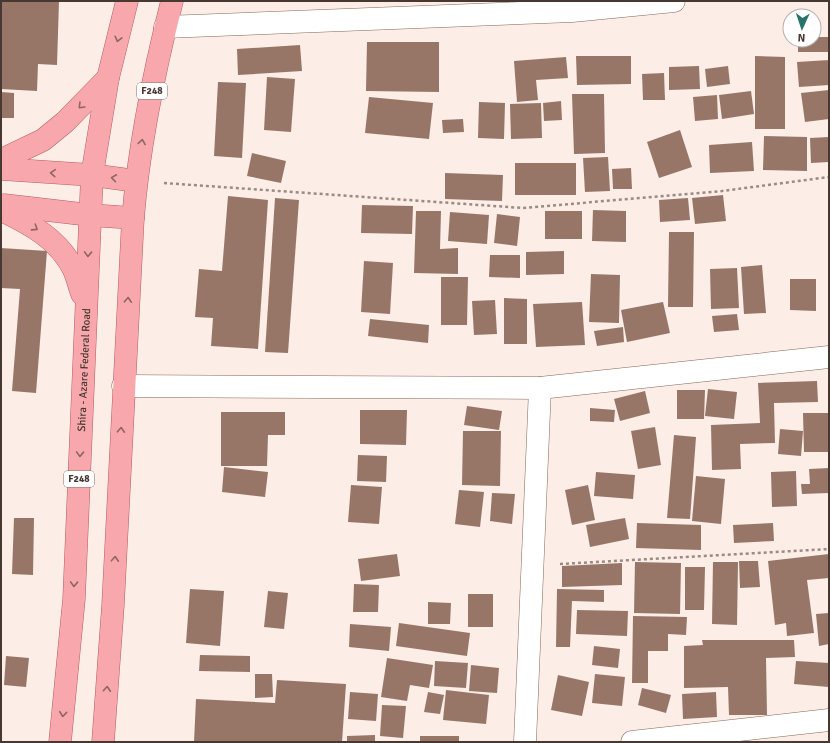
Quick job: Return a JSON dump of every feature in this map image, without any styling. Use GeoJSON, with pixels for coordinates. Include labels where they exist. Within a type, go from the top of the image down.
{"type":"FeatureCollection","features":[{"type":"Feature","properties":{"kind":"main road","name":"Shira - Azare Federal Road"},"geometry":{"type":"LineString","coordinates":[[60,742],[74,599],[92,175],[108,78],[127,1]]}},
{"type":"Feature","properties":{"kind":"main road","name":"F248"},"geometry":{"type":"LineString","coordinates":[[104,742],[113,605],[123,386],[136,181],[142,140],[165,27],[172,1]]}},
{"type":"Feature","properties":{"kind":"main road"},"geometry":{"type":"LineString","coordinates":[[1,160],[44,140],[65,122],[108,78]]}},
{"type":"Feature","properties":{"kind":"main road"},"geometry":{"type":"LineString","coordinates":[[1,170],[92,175],[136,181]]}},
{"type":"Feature","properties":{"kind":"main road"},"geometry":{"type":"LineString","coordinates":[[1,205],[90,216],[133,218]]}},
{"type":"Feature","properties":{"kind":"main road"},"geometry":{"type":"LineString","coordinates":[[1,210],[23,221],[48,237],[61,248],[74,269],[86,306]]}},
{"type":"Feature","properties":{"kind":"street"},"geometry":{"type":"LineString","coordinates":[[165,27],[572,11],[674,1]]}},
{"type":"Feature","properties":{"kind":"street"},"geometry":{"type":"LineString","coordinates":[[123,386],[540,388],[829,357]]}},
{"type":"Feature","properties":{"kind":"street"},"geometry":{"type":"LineString","coordinates":[[525,742],[540,388]]}},
{"type":"Feature","properties":{"kind":"street"},"geometry":{"type":"LineString","coordinates":[[632,742],[829,720]]}},
{"type":"Feature","properties":{"kind":"path"},"geometry":{"type":"LineString","coordinates":[[136,181],[523,208],[722,191],[829,177]]}},
{"type":"Feature","properties":{"kind":"path"},"geometry":{"type":"LineString","coordinates":[[533,565],[829,549]]}},
{"type":"Feature","properties":{"kind":"building"},"geometry":{"type":"Polygon","coordinates":[[[1,1],[59,1],[57,65],[38,64],[37,91],[1,89],[1,1]]]}},
{"type":"Feature","properties":{"kind":"building"},"geometry":{"type":"Polygon","coordinates":[[[822,37],[829,37],[829,52],[798,52],[798,48],[822,48],[822,37]]]}},
{"type":"Feature","properties":{"kind":"building"},"geometry":{"type":"Polygon","coordinates":[[[367,42],[439,42],[439,92],[366,91],[367,42]]]}},
{"type":"Feature","properties":{"kind":"building"},"geometry":{"type":"Polygon","coordinates":[[[300,45],[302,71],[238,75],[237,49],[300,45]]]}},
{"type":"Feature","properties":{"kind":"building"},"geometry":{"type":"Polygon","coordinates":[[[576,56],[631,56],[631,84],[577,85],[576,56]]]}},
{"type":"Feature","properties":{"kind":"building"},"geometry":{"type":"Polygon","coordinates":[[[755,56],[785,57],[785,129],[755,129],[755,56]]]}},
{"type":"Feature","properties":{"kind":"building"},"geometry":{"type":"Polygon","coordinates":[[[566,57],[568,78],[536,80],[538,100],[517,102],[514,61],[566,57]]]}},
{"type":"Feature","properties":{"kind":"building"},"geometry":{"type":"Polygon","coordinates":[[[829,60],[829,85],[799,87],[797,62],[829,60]]]}},
{"type":"Feature","properties":{"kind":"building"},"geometry":{"type":"Polygon","coordinates":[[[699,66],[700,89],[669,90],[669,67],[699,66]]]}},
{"type":"Feature","properties":{"kind":"building"},"geometry":{"type":"Polygon","coordinates":[[[728,66],[730,84],[707,87],[705,69],[728,66]]]}},
{"type":"Feature","properties":{"kind":"building"},"geometry":{"type":"Polygon","coordinates":[[[664,73],[665,100],[643,100],[642,74],[664,73]]]}},
{"type":"Feature","properties":{"kind":"building"},"geometry":{"type":"Polygon","coordinates":[[[267,77],[295,79],[291,132],[264,130],[267,77]]]}},
{"type":"Feature","properties":{"kind":"building"},"geometry":{"type":"Polygon","coordinates":[[[218,82],[246,83],[242,158],[214,156],[218,82]]]}},
{"type":"Feature","properties":{"kind":"building"},"geometry":{"type":"Polygon","coordinates":[[[829,90],[829,119],[805,122],[801,93],[829,90]]]}},
{"type":"Feature","properties":{"kind":"building"},"geometry":{"type":"Polygon","coordinates":[[[751,91],[754,114],[722,119],[719,95],[751,91]]]}},
{"type":"Feature","properties":{"kind":"building"},"geometry":{"type":"Polygon","coordinates":[[[1,92],[14,93],[14,118],[1,118],[1,92]]]}},
{"type":"Feature","properties":{"kind":"building"},"geometry":{"type":"Polygon","coordinates":[[[572,94],[604,94],[605,153],[574,154],[572,94]]]}},
{"type":"Feature","properties":{"kind":"building"},"geometry":{"type":"Polygon","coordinates":[[[717,95],[718,119],[695,121],[693,97],[717,95]]]}},
{"type":"Feature","properties":{"kind":"building"},"geometry":{"type":"Polygon","coordinates":[[[369,97],[433,103],[429,139],[365,133],[369,97]]]}},
{"type":"Feature","properties":{"kind":"building"},"geometry":{"type":"Polygon","coordinates":[[[561,101],[562,120],[544,121],[543,103],[561,101]]]}},
{"type":"Feature","properties":{"kind":"building"},"geometry":{"type":"Polygon","coordinates":[[[479,102],[505,103],[504,139],[478,138],[479,102]]]}},
{"type":"Feature","properties":{"kind":"building"},"geometry":{"type":"Polygon","coordinates":[[[541,103],[542,138],[511,139],[510,104],[541,103]]]}},
{"type":"Feature","properties":{"kind":"building"},"geometry":{"type":"Polygon","coordinates":[[[463,119],[464,132],[443,133],[442,120],[463,119]]]}},
{"type":"Feature","properties":{"kind":"building"},"geometry":{"type":"Polygon","coordinates":[[[680,130],[692,167],[659,178],[647,142],[680,130]]]}},
{"type":"Feature","properties":{"kind":"building"},"geometry":{"type":"Polygon","coordinates":[[[764,136],[807,137],[807,171],[763,170],[764,136]]]}},
{"type":"Feature","properties":{"kind":"building"},"geometry":{"type":"Polygon","coordinates":[[[829,137],[829,162],[811,163],[810,138],[829,137]]]}},
{"type":"Feature","properties":{"kind":"building"},"geometry":{"type":"Polygon","coordinates":[[[752,142],[754,171],[710,173],[709,145],[752,142]]]}},
{"type":"Feature","properties":{"kind":"building"},"geometry":{"type":"Polygon","coordinates":[[[252,153],[286,161],[281,183],[247,176],[252,153]]]}},
{"type":"Feature","properties":{"kind":"building"},"geometry":{"type":"Polygon","coordinates":[[[608,157],[610,191],[585,192],[583,158],[608,157]]]}},
{"type":"Feature","properties":{"kind":"building"},"geometry":{"type":"Polygon","coordinates":[[[515,163],[576,163],[576,195],[515,195],[515,163]]]}},
{"type":"Feature","properties":{"kind":"building"},"geometry":{"type":"Polygon","coordinates":[[[631,168],[632,189],[613,189],[612,169],[631,168]]]}},
{"type":"Feature","properties":{"kind":"building"},"geometry":{"type":"Polygon","coordinates":[[[445,173],[503,175],[502,201],[445,199],[445,173]]]}},
{"type":"Feature","properties":{"kind":"building"},"geometry":{"type":"Polygon","coordinates":[[[723,195],[726,221],[695,224],[692,198],[723,195]]]}},
{"type":"Feature","properties":{"kind":"building"},"geometry":{"type":"Polygon","coordinates":[[[228,196],[268,200],[258,349],[211,346],[213,318],[195,317],[199,269],[222,271],[228,196]]]}},
{"type":"Feature","properties":{"kind":"building"},"geometry":{"type":"Polygon","coordinates":[[[275,198],[299,200],[288,353],[265,352],[275,198]]]}},
{"type":"Feature","properties":{"kind":"building"},"geometry":{"type":"Polygon","coordinates":[[[688,198],[690,220],[660,222],[659,200],[688,198]]]}},
{"type":"Feature","properties":{"kind":"building"},"geometry":{"type":"Polygon","coordinates":[[[362,205],[413,206],[412,234],[361,233],[362,205]]]}},
{"type":"Feature","properties":{"kind":"building"},"geometry":{"type":"Polygon","coordinates":[[[593,210],[626,211],[626,242],[592,241],[593,210]]]}},
{"type":"Feature","properties":{"kind":"building"},"geometry":{"type":"Polygon","coordinates":[[[416,211],[441,211],[440,249],[458,248],[458,274],[414,273],[416,211]]]}},
{"type":"Feature","properties":{"kind":"building"},"geometry":{"type":"Polygon","coordinates":[[[545,211],[582,211],[582,239],[545,239],[545,211]]]}},
{"type":"Feature","properties":{"kind":"building"},"geometry":{"type":"Polygon","coordinates":[[[450,212],[489,215],[487,244],[448,241],[450,212]]]}},
{"type":"Feature","properties":{"kind":"building"},"geometry":{"type":"Polygon","coordinates":[[[497,214],[520,217],[517,246],[494,243],[497,214]]]}},
{"type":"Feature","properties":{"kind":"building"},"geometry":{"type":"Polygon","coordinates":[[[669,232],[694,232],[693,307],[668,307],[669,232]]]}},
{"type":"Feature","properties":{"kind":"building"},"geometry":{"type":"Polygon","coordinates":[[[1,248],[47,251],[36,393],[12,391],[20,289],[1,288],[1,248]]]}},
{"type":"Feature","properties":{"kind":"building"},"geometry":{"type":"Polygon","coordinates":[[[564,251],[564,274],[526,275],[526,252],[564,251]]]}},
{"type":"Feature","properties":{"kind":"building"},"geometry":{"type":"Polygon","coordinates":[[[490,255],[520,255],[520,278],[489,277],[490,255]]]}},
{"type":"Feature","properties":{"kind":"building"},"geometry":{"type":"Polygon","coordinates":[[[364,261],[393,263],[390,314],[361,312],[364,261]]]}},
{"type":"Feature","properties":{"kind":"building"},"geometry":{"type":"Polygon","coordinates":[[[762,265],[766,313],[744,314],[741,267],[762,265]]]}},
{"type":"Feature","properties":{"kind":"building"},"geometry":{"type":"Polygon","coordinates":[[[737,268],[739,308],[711,309],[710,269],[737,268]]]}},
{"type":"Feature","properties":{"kind":"building"},"geometry":{"type":"Polygon","coordinates":[[[591,274],[620,275],[619,323],[589,322],[591,274]]]}},
{"type":"Feature","properties":{"kind":"building"},"geometry":{"type":"Polygon","coordinates":[[[441,277],[468,277],[467,325],[441,325],[441,277]]]}},
{"type":"Feature","properties":{"kind":"building"},"geometry":{"type":"Polygon","coordinates":[[[790,279],[816,279],[816,311],[790,310],[790,279]]]}},
{"type":"Feature","properties":{"kind":"building"},"geometry":{"type":"Polygon","coordinates":[[[504,298],[527,299],[527,344],[504,344],[504,298]]]}},
{"type":"Feature","properties":{"kind":"building"},"geometry":{"type":"Polygon","coordinates":[[[495,300],[497,334],[474,335],[472,301],[495,300]]]}},
{"type":"Feature","properties":{"kind":"building"},"geometry":{"type":"Polygon","coordinates":[[[582,302],[585,345],[536,347],[533,304],[582,302]]]}},
{"type":"Feature","properties":{"kind":"building"},"geometry":{"type":"Polygon","coordinates":[[[663,302],[670,333],[627,342],[621,310],[663,302]]]}},
{"type":"Feature","properties":{"kind":"building"},"geometry":{"type":"Polygon","coordinates":[[[737,314],[739,330],[714,332],[712,316],[737,314]]]}},
{"type":"Feature","properties":{"kind":"building"},"geometry":{"type":"Polygon","coordinates":[[[370,319],[429,325],[428,343],[368,336],[370,319]]]}},
{"type":"Feature","properties":{"kind":"building"},"geometry":{"type":"Polygon","coordinates":[[[623,327],[624,342],[597,346],[594,331],[623,327]]]}},
{"type":"Feature","properties":{"kind":"building"},"geometry":{"type":"Polygon","coordinates":[[[817,381],[818,402],[774,403],[775,443],[740,444],[741,469],[712,470],[711,425],[760,423],[758,383],[817,381]]]}},
{"type":"Feature","properties":{"kind":"building"},"geometry":{"type":"Polygon","coordinates":[[[708,389],[737,392],[734,419],[705,416],[708,389]]]}},
{"type":"Feature","properties":{"kind":"building"},"geometry":{"type":"Polygon","coordinates":[[[677,390],[705,390],[704,419],[677,419],[677,390]]]}},
{"type":"Feature","properties":{"kind":"building"},"geometry":{"type":"Polygon","coordinates":[[[645,391],[650,413],[620,421],[614,399],[645,391]]]}},
{"type":"Feature","properties":{"kind":"building"},"geometry":{"type":"Polygon","coordinates":[[[467,406],[502,411],[499,430],[464,425],[467,406]]]}},
{"type":"Feature","properties":{"kind":"building"},"geometry":{"type":"Polygon","coordinates":[[[590,408],[615,410],[614,422],[590,421],[590,408]]]}},
{"type":"Feature","properties":{"kind":"building"},"geometry":{"type":"Polygon","coordinates":[[[360,410],[407,410],[406,445],[360,444],[360,410]]]}},
{"type":"Feature","properties":{"kind":"building"},"geometry":{"type":"Polygon","coordinates":[[[221,412],[285,412],[285,435],[268,435],[267,466],[221,466],[221,412]]]}},
{"type":"Feature","properties":{"kind":"building"},"geometry":{"type":"Polygon","coordinates":[[[803,413],[829,413],[829,452],[804,452],[803,413]]]}},
{"type":"Feature","properties":{"kind":"building"},"geometry":{"type":"Polygon","coordinates":[[[655,427],[661,465],[638,469],[631,431],[655,427]]]}},
{"type":"Feature","properties":{"kind":"building"},"geometry":{"type":"Polygon","coordinates":[[[780,429],[803,431],[801,456],[778,454],[780,429]]]}},
{"type":"Feature","properties":{"kind":"building"},"geometry":{"type":"Polygon","coordinates":[[[463,431],[501,431],[500,486],[462,485],[463,431]]]}},
{"type":"Feature","properties":{"kind":"building"},"geometry":{"type":"Polygon","coordinates":[[[674,435],[696,437],[690,519],[667,518],[674,435]]]}},
{"type":"Feature","properties":{"kind":"building"},"geometry":{"type":"Polygon","coordinates":[[[358,455],[387,456],[386,482],[357,481],[358,455]]]}},
{"type":"Feature","properties":{"kind":"building"},"geometry":{"type":"Polygon","coordinates":[[[224,467],[268,472],[265,497],[222,492],[224,467]]]}},
{"type":"Feature","properties":{"kind":"building"},"geometry":{"type":"Polygon","coordinates":[[[829,468],[829,493],[802,494],[801,484],[810,484],[809,469],[829,468]]]}},
{"type":"Feature","properties":{"kind":"building"},"geometry":{"type":"Polygon","coordinates":[[[796,471],[797,506],[772,507],[771,472],[796,471]]]}},
{"type":"Feature","properties":{"kind":"building"},"geometry":{"type":"Polygon","coordinates":[[[596,472],[635,475],[633,499],[594,496],[596,472]]]}},
{"type":"Feature","properties":{"kind":"building"},"geometry":{"type":"Polygon","coordinates":[[[696,476],[725,479],[721,524],[692,521],[696,476]]]}},
{"type":"Feature","properties":{"kind":"building"},"geometry":{"type":"Polygon","coordinates":[[[351,485],[382,487],[379,524],[348,522],[351,485]]]}},
{"type":"Feature","properties":{"kind":"building"},"geometry":{"type":"Polygon","coordinates":[[[588,485],[595,520],[572,525],[565,490],[588,485]]]}},
{"type":"Feature","properties":{"kind":"building"},"geometry":{"type":"Polygon","coordinates":[[[459,490],[484,492],[480,527],[455,524],[459,490]]]}},
{"type":"Feature","properties":{"kind":"building"},"geometry":{"type":"Polygon","coordinates":[[[492,493],[515,494],[512,524],[490,521],[492,493]]]}},
{"type":"Feature","properties":{"kind":"building"},"geometry":{"type":"Polygon","coordinates":[[[14,518],[34,518],[33,575],[12,574],[14,518]]]}},
{"type":"Feature","properties":{"kind":"building"},"geometry":{"type":"Polygon","coordinates":[[[625,518],[629,539],[590,547],[586,525],[625,518]]]}},
{"type":"Feature","properties":{"kind":"building"},"geometry":{"type":"Polygon","coordinates":[[[637,523],[701,525],[701,550],[636,548],[637,523]]]}},
{"type":"Feature","properties":{"kind":"building"},"geometry":{"type":"Polygon","coordinates":[[[773,523],[774,541],[734,543],[733,525],[773,523]]]}},
{"type":"Feature","properties":{"kind":"building"},"geometry":{"type":"Polygon","coordinates":[[[397,554],[400,576],[361,581],[358,559],[397,554]]]}},
{"type":"Feature","properties":{"kind":"building"},"geometry":{"type":"Polygon","coordinates":[[[829,554],[829,578],[807,580],[814,633],[787,636],[786,623],[775,625],[768,561],[829,554]]]}},
{"type":"Feature","properties":{"kind":"building"},"geometry":{"type":"Polygon","coordinates":[[[739,561],[758,561],[760,587],[740,588],[739,561]]]}},
{"type":"Feature","properties":{"kind":"building"},"geometry":{"type":"Polygon","coordinates":[[[635,562],[681,563],[680,614],[634,613],[635,562]]]}},
{"type":"Feature","properties":{"kind":"building"},"geometry":{"type":"Polygon","coordinates":[[[713,562],[738,562],[737,625],[712,624],[713,562]]]}},
{"type":"Feature","properties":{"kind":"building"},"geometry":{"type":"Polygon","coordinates":[[[622,563],[622,585],[562,587],[562,566],[622,563]]]}},
{"type":"Feature","properties":{"kind":"building"},"geometry":{"type":"Polygon","coordinates":[[[685,567],[705,567],[704,610],[685,610],[685,567]]]}},
{"type":"Feature","properties":{"kind":"building"},"geometry":{"type":"Polygon","coordinates":[[[354,584],[379,585],[378,612],[353,612],[354,584]]]}},
{"type":"Feature","properties":{"kind":"building"},"geometry":{"type":"Polygon","coordinates":[[[190,589],[224,591],[220,646],[186,643],[190,589]]]}},
{"type":"Feature","properties":{"kind":"building"},"geometry":{"type":"Polygon","coordinates":[[[557,589],[604,590],[604,602],[572,601],[570,647],[556,647],[557,589]]]}},
{"type":"Feature","properties":{"kind":"building"},"geometry":{"type":"Polygon","coordinates":[[[268,591],[288,593],[284,629],[264,627],[268,591]]]}},
{"type":"Feature","properties":{"kind":"building"},"geometry":{"type":"Polygon","coordinates":[[[468,594],[493,594],[493,627],[468,627],[468,594]]]}},
{"type":"Feature","properties":{"kind":"building"},"geometry":{"type":"Polygon","coordinates":[[[428,602],[451,603],[450,624],[428,624],[428,602]]]}},
{"type":"Feature","properties":{"kind":"building"},"geometry":{"type":"Polygon","coordinates":[[[577,610],[628,611],[627,636],[576,634],[577,610]]]}},
{"type":"Feature","properties":{"kind":"building"},"geometry":{"type":"Polygon","coordinates":[[[829,613],[829,644],[819,646],[816,614],[829,613]]]}},
{"type":"Feature","properties":{"kind":"building"},"geometry":{"type":"Polygon","coordinates":[[[633,616],[687,617],[686,635],[668,634],[668,651],[648,651],[648,683],[632,683],[633,616]]]}},
{"type":"Feature","properties":{"kind":"building"},"geometry":{"type":"Polygon","coordinates":[[[399,623],[470,633],[467,656],[396,646],[399,623]]]}},
{"type":"Feature","properties":{"kind":"building"},"geometry":{"type":"Polygon","coordinates":[[[350,624],[391,627],[389,651],[349,647],[350,624]]]}},
{"type":"Feature","properties":{"kind":"building"},"geometry":{"type":"Polygon","coordinates":[[[702,640],[794,640],[795,657],[766,658],[767,715],[729,715],[728,687],[684,688],[684,646],[703,645],[702,640]]]}},
{"type":"Feature","properties":{"kind":"building"},"geometry":{"type":"Polygon","coordinates":[[[594,646],[620,649],[618,668],[592,665],[594,646]]]}},
{"type":"Feature","properties":{"kind":"building"},"geometry":{"type":"Polygon","coordinates":[[[200,655],[250,656],[250,672],[199,671],[200,655]]]}},
{"type":"Feature","properties":{"kind":"building"},"geometry":{"type":"Polygon","coordinates":[[[6,656],[29,658],[26,687],[4,685],[6,656]]]}},
{"type":"Feature","properties":{"kind":"building"},"geometry":{"type":"Polygon","coordinates":[[[387,658],[433,665],[429,688],[410,685],[407,701],[381,697],[387,658]]]}},
{"type":"Feature","properties":{"kind":"building"},"geometry":{"type":"Polygon","coordinates":[[[435,661],[468,663],[466,688],[434,686],[435,661]]]}},
{"type":"Feature","properties":{"kind":"building"},"geometry":{"type":"Polygon","coordinates":[[[796,661],[829,663],[829,687],[794,684],[796,661]]]}},
{"type":"Feature","properties":{"kind":"building"},"geometry":{"type":"Polygon","coordinates":[[[471,665],[499,668],[497,693],[469,691],[471,665]]]}},
{"type":"Feature","properties":{"kind":"building"},"geometry":{"type":"Polygon","coordinates":[[[255,674],[272,674],[273,697],[255,698],[255,674]]]}},
{"type":"Feature","properties":{"kind":"building"},"geometry":{"type":"Polygon","coordinates":[[[595,674],[625,677],[622,706],[592,703],[595,674]]]}},
{"type":"Feature","properties":{"kind":"building"},"geometry":{"type":"Polygon","coordinates":[[[558,675],[589,682],[582,716],[551,710],[558,675]]]}},
{"type":"Feature","properties":{"kind":"building"},"geometry":{"type":"Polygon","coordinates":[[[277,680],[346,684],[342,742],[194,742],[196,699],[275,703],[277,680]]]}},
{"type":"Feature","properties":{"kind":"building"},"geometry":{"type":"Polygon","coordinates":[[[642,688],[671,695],[666,713],[638,705],[642,688]]]}},
{"type":"Feature","properties":{"kind":"building"},"geometry":{"type":"Polygon","coordinates":[[[446,690],[489,695],[486,724],[443,720],[446,690]]]}},
{"type":"Feature","properties":{"kind":"building"},"geometry":{"type":"Polygon","coordinates":[[[350,692],[378,694],[376,721],[348,719],[350,692]]]}},
{"type":"Feature","properties":{"kind":"building"},"geometry":{"type":"Polygon","coordinates":[[[428,692],[444,695],[440,714],[424,712],[428,692]]]}},
{"type":"Feature","properties":{"kind":"building"},"geometry":{"type":"Polygon","coordinates":[[[716,692],[717,717],[683,719],[682,694],[716,692]]]}},
{"type":"Feature","properties":{"kind":"building"},"geometry":{"type":"Polygon","coordinates":[[[382,705],[406,706],[403,738],[380,736],[382,705]]]}},
{"type":"Feature","properties":{"kind":"building"},"geometry":{"type":"Polygon","coordinates":[[[375,735],[375,742],[347,742],[347,736],[375,735]]]}},
{"type":"Feature","properties":{"kind":"building"},"geometry":{"type":"Polygon","coordinates":[[[420,736],[459,736],[459,742],[420,742],[420,736]]]}}]}
